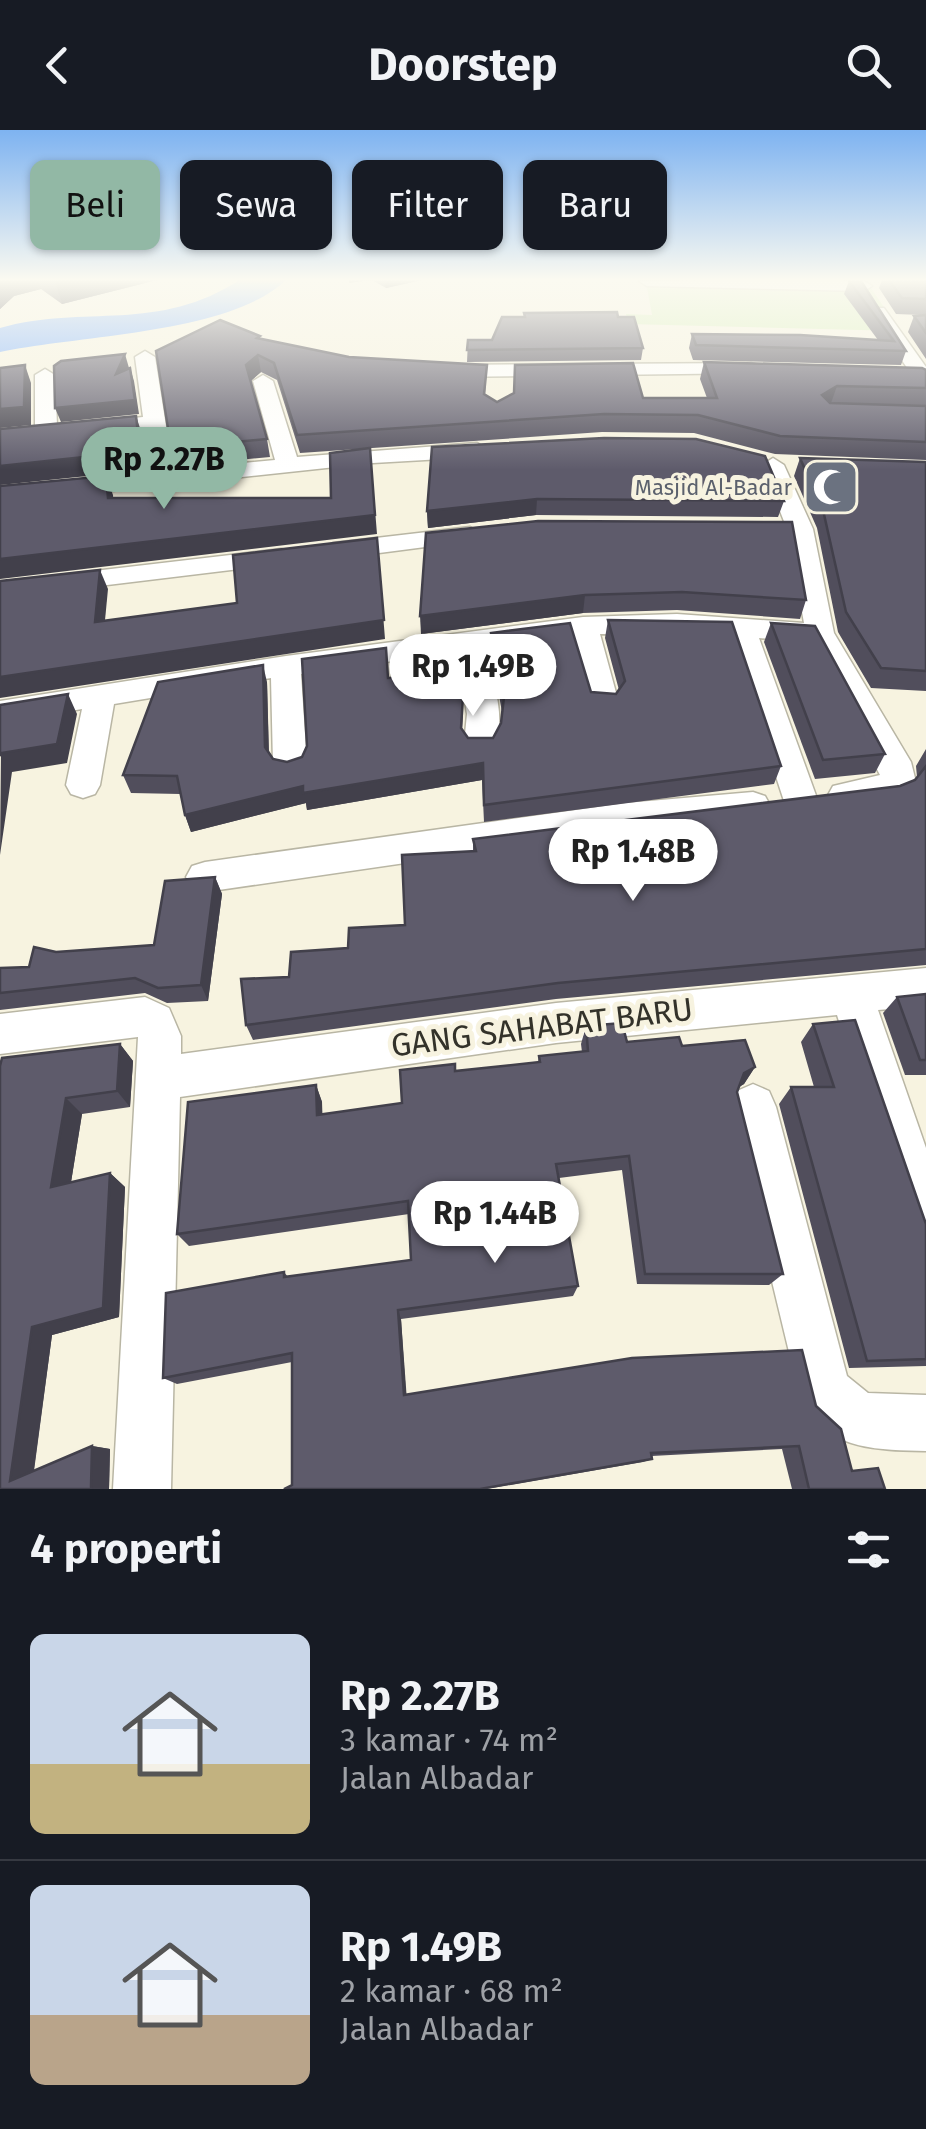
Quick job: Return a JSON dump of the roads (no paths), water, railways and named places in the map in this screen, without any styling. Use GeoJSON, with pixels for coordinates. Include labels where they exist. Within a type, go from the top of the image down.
{"type":"FeatureCollection","features":[{"type":"Feature","properties":{"kind":"street"},"geometry":{"type":"LineString","coordinates":[[896,342],[917,377]]}},
{"type":"Feature","properties":{"kind":"street"},"geometry":{"type":"LineString","coordinates":[[144,357],[151,423],[163,480]]}},
{"type":"Feature","properties":{"kind":"street"},"geometry":{"type":"LineString","coordinates":[[422,370],[500,382],[770,370]]}},
{"type":"Feature","properties":{"kind":"street"},"geometry":{"type":"LineString","coordinates":[[46,376],[46,433]]}},
{"type":"Feature","properties":{"kind":"street"},"geometry":{"type":"LineString","coordinates":[[262,381],[288,464]]}},
{"type":"Feature","properties":{"kind":"street"},"geometry":{"type":"LineString","coordinates":[[0,438],[151,423]]}},
{"type":"Feature","properties":{"kind":"street"},"geometry":{"type":"LineString","coordinates":[[0,496],[288,464],[510,448]]}},
{"type":"Feature","properties":{"kind":"street"},"geometry":{"type":"LineString","coordinates":[[205,877],[626,817],[801,801],[888,788],[898,778],[894,762],[820,633],[770,462]]}},
{"type":"Feature","properties":{"kind":"street"},"geometry":{"type":"LineString","coordinates":[[0,590],[496,532]]}},
{"type":"Feature","properties":{"kind":"street"},"geometry":{"type":"LineString","coordinates":[[0,712],[286,666],[583,626],[676,623],[820,633]]}},
{"type":"Feature","properties":{"kind":"street"},"geometry":{"type":"LineString","coordinates":[[583,626],[602,700]]}},
{"type":"Feature","properties":{"kind":"street"},"geometry":{"type":"LineString","coordinates":[[742,630],[801,801]]}},
{"type":"Feature","properties":{"kind":"street"},"geometry":{"type":"LineString","coordinates":[[470,642],[483,714],[480,744]]}},
{"type":"Feature","properties":{"kind":"street"},"geometry":{"type":"LineString","coordinates":[[286,666],[290,764]]}},
{"type":"Feature","properties":{"kind":"street"},"geometry":{"type":"LineString","coordinates":[[83,785],[100,697]]}},
{"type":"Feature","properties":{"kind":"street","name":"GANG SAHABAT BARU"},"geometry":{"type":"LineString","coordinates":[[160,1080],[204,1070],[556,1023],[926,987]]}},
{"type":"Feature","properties":{"kind":"street"},"geometry":{"type":"LineString","coordinates":[[851,992],[926,1219]]}},
{"type":"Feature","properties":{"kind":"street"},"geometry":{"type":"LineString","coordinates":[[0,1034],[145,1017],[154,1022],[160,1036],[142,1489]]}},
{"type":"Feature","properties":{"kind":"street"},"geometry":{"type":"LineString","coordinates":[[754,1107],[823,1390],[835,1408],[853,1420],[926,1422]]}},
{"type":"Feature","properties":{"kind":"water"},"geometry":{"type":"Polygon","coordinates":[[[0,342],[59,342],[32,346],[0,352],[0,342]]]}},
{"type":"Feature","properties":{"kind":"place","name":"Masjid Al-Badar"},"geometry":{"type":"Point","coordinates":[831,487]}}]}
